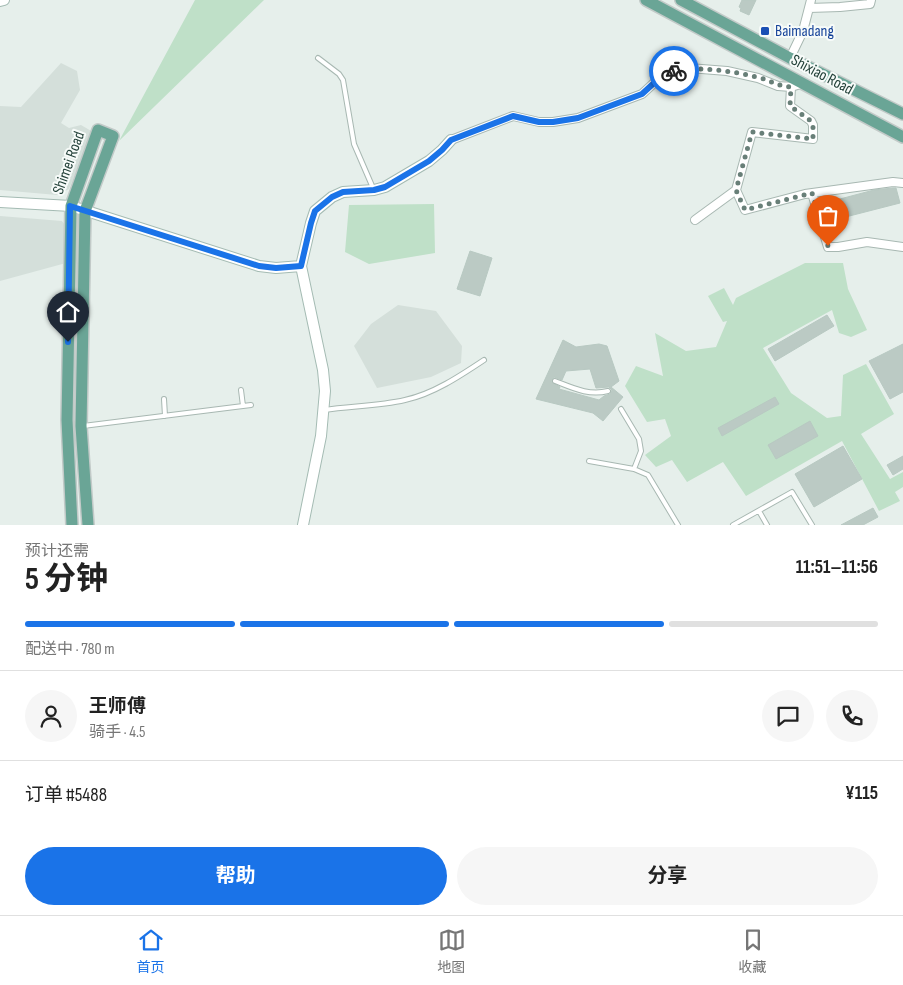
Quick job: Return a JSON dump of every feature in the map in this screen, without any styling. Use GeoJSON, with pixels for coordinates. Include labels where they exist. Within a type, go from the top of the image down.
{"type":"FeatureCollection","features":[{"type":"Feature","properties":{"kind":"main road","name":"Shixiao Road"},"geometry":{"type":"LineString","coordinates":[[646,0],[903,137]]}},
{"type":"Feature","properties":{"kind":"main road","name":"Shixiao Road"},"geometry":{"type":"LineString","coordinates":[[681,0],[790,58],[903,114]]}},
{"type":"Feature","properties":{"kind":"main road","name":"Shimei Road"},"geometry":{"type":"LineString","coordinates":[[72,525],[67,420],[70,206],[98,130],[112,136],[85,211],[81,426],[88,525]]}},
{"type":"Feature","properties":{"kind":"street"},"geometry":{"type":"LineString","coordinates":[[790,58],[803,31],[810,4],[840,7],[870,4],[871,0]]}},
{"type":"Feature","properties":{"kind":"street"},"geometry":{"type":"LineString","coordinates":[[303,525],[324,410],[324,370],[301,266],[315,211],[332,197],[343,192],[374,190],[385,187],[429,161],[451,140],[513,116],[539,122],[578,118],[642,94],[666,72],[689,68],[727,71],[758,78],[778,86],[791,87],[804,83]]}},
{"type":"Feature","properties":{"kind":"street"},"geometry":{"type":"LineString","coordinates":[[695,220],[736,190],[752,132],[813,139],[813,125],[811,121],[790,106],[791,87]]}},
{"type":"Feature","properties":{"kind":"street"},"geometry":{"type":"LineString","coordinates":[[736,190],[745,210],[812,193],[893,182],[903,183]]}},
{"type":"Feature","properties":{"kind":"street"},"geometry":{"type":"LineString","coordinates":[[812,193],[828,246],[838,247],[866,242],[903,247]]}},
{"type":"Feature","properties":{"kind":"street"},"geometry":{"type":"LineString","coordinates":[[0,202],[70,206],[259,266],[276,268],[301,266]]}},
{"type":"Feature","properties":{"kind":"lane"},"geometry":{"type":"LineString","coordinates":[[318,58],[339,74],[343,80],[354,144],[374,190]]}},
{"type":"Feature","properties":{"kind":"lane"},"geometry":{"type":"LineString","coordinates":[[324,410],[405,400],[424,394],[461,376],[484,360]]}},
{"type":"Feature","properties":{"kind":"lane"},"geometry":{"type":"LineString","coordinates":[[555,381],[575,390],[596,394],[608,391]]}},
{"type":"Feature","properties":{"kind":"lane"},"geometry":{"type":"LineString","coordinates":[[241,390],[243,406]]}},
{"type":"Feature","properties":{"kind":"lane"},"geometry":{"type":"LineString","coordinates":[[164,399],[165,416]]}},
{"type":"Feature","properties":{"kind":"lane"},"geometry":{"type":"LineString","coordinates":[[81,426],[251,405]]}},
{"type":"Feature","properties":{"kind":"lane"},"geometry":{"type":"LineString","coordinates":[[621,409],[639,439],[641,451],[634,469]]}},
{"type":"Feature","properties":{"kind":"lane"},"geometry":{"type":"LineString","coordinates":[[589,461],[610,463],[634,469],[648,475],[678,525]]}},
{"type":"Feature","properties":{"kind":"lane"},"geometry":{"type":"LineString","coordinates":[[733,525],[792,492],[812,525]]}},
{"type":"Feature","properties":{"kind":"lane"},"geometry":{"type":"LineString","coordinates":[[759,511],[767,525]]}},
{"type":"Feature","properties":{"kind":"shaded area"},"geometry":{"type":"Polygon","coordinates":[[[61,63],[77,71],[80,90],[61,123],[69,128],[81,125],[93,132],[69,189],[57,195],[0,190],[0,106],[21,107],[61,63]]]}},
{"type":"Feature","properties":{"kind":"shaded area"},"geometry":{"type":"Polygon","coordinates":[[[0,216],[62,221],[67,228],[66,263],[0,281],[0,216]]]}},
{"type":"Feature","properties":{"kind":"shaded area"},"geometry":{"type":"Polygon","coordinates":[[[398,305],[436,311],[462,346],[461,363],[431,377],[377,388],[354,346],[371,324],[398,305]]]}},
{"type":"Feature","properties":{"kind":"green space"},"geometry":{"type":"Polygon","coordinates":[[[195,0],[264,0],[119,141],[195,0]]]}},
{"type":"Feature","properties":{"kind":"green space"},"geometry":{"type":"Polygon","coordinates":[[[434,204],[435,253],[369,264],[345,252],[349,205],[434,204]]]}},
{"type":"Feature","properties":{"kind":"green space"},"geometry":{"type":"Polygon","coordinates":[[[805,263],[843,263],[848,289],[867,330],[851,337],[839,333],[832,310],[763,348],[791,393],[827,418],[841,416],[843,375],[866,364],[894,414],[861,434],[890,479],[903,472],[903,487],[895,492],[900,501],[879,511],[842,441],[746,496],[723,462],[687,482],[672,460],[656,467],[645,455],[671,436],[665,419],[647,422],[625,386],[636,366],[663,376],[655,333],[686,351],[716,347],[727,321],[723,322],[708,296],[724,288],[733,305],[736,298],[805,263]]]}},
{"type":"Feature","properties":{"kind":"building"},"geometry":{"type":"Polygon","coordinates":[[[742,0],[756,0],[749,15],[740,11],[741,8],[739,7],[742,0]]]}},
{"type":"Feature","properties":{"kind":"building"},"geometry":{"type":"Polygon","coordinates":[[[896,188],[900,203],[826,222],[821,204],[874,190],[896,188]]]}},
{"type":"Feature","properties":{"kind":"building"},"geometry":{"type":"Polygon","coordinates":[[[470,251],[492,258],[480,296],[457,289],[470,251]]]}},
{"type":"Feature","properties":{"kind":"building"},"geometry":{"type":"Polygon","coordinates":[[[827,315],[834,326],[775,361],[768,349],[827,315]]]}},
{"type":"Feature","properties":{"kind":"building"},"geometry":{"type":"Polygon","coordinates":[[[563,340],[576,347],[599,344],[607,346],[619,381],[611,387],[623,397],[603,421],[593,413],[536,399],[563,340]],[[590,369],[566,371],[562,380],[554,377],[551,382],[560,387],[559,389],[599,400],[610,394],[612,390],[609,387],[596,388],[590,369]]]}},
{"type":"Feature","properties":{"kind":"building"},"geometry":{"type":"Polygon","coordinates":[[[903,344],[903,392],[890,399],[869,361],[903,344]]]}},
{"type":"Feature","properties":{"kind":"building"},"geometry":{"type":"Polygon","coordinates":[[[775,397],[779,404],[722,436],[718,428],[775,397]]]}},
{"type":"Feature","properties":{"kind":"building"},"geometry":{"type":"Polygon","coordinates":[[[810,421],[818,436],[776,459],[768,445],[810,421]]]}},
{"type":"Feature","properties":{"kind":"building"},"geometry":{"type":"Polygon","coordinates":[[[843,446],[862,479],[814,507],[795,474],[843,446]]]}},
{"type":"Feature","properties":{"kind":"building"},"geometry":{"type":"Polygon","coordinates":[[[903,456],[903,469],[893,475],[887,465],[903,456]]]}},
{"type":"Feature","properties":{"kind":"building"},"geometry":{"type":"Polygon","coordinates":[[[873,508],[878,517],[863,525],[841,525],[873,508]]]}},
{"type":"Feature","properties":{"kind":"way so far"},"geometry":{"type":"LineString","coordinates":[[674,71],[689,68],[727,71],[758,78],[778,86],[791,87],[790,106],[811,121],[813,125],[813,139],[752,132],[736,190],[745,210],[812,193],[828,246]]}},
{"type":"Feature","properties":{"kind":"place","name":"Baimadang"},"geometry":{"type":"Point","coordinates":[765,31]}},
{"type":"Feature","properties":{"kind":"route"},"geometry":{"type":"LineString","coordinates":[[68,342],[70,206],[259,266],[276,268],[301,266],[315,211],[332,197],[343,192],[374,190],[385,187],[429,161],[451,140],[513,116],[539,122],[578,118],[642,94],[666,72],[674,71]]}}]}
